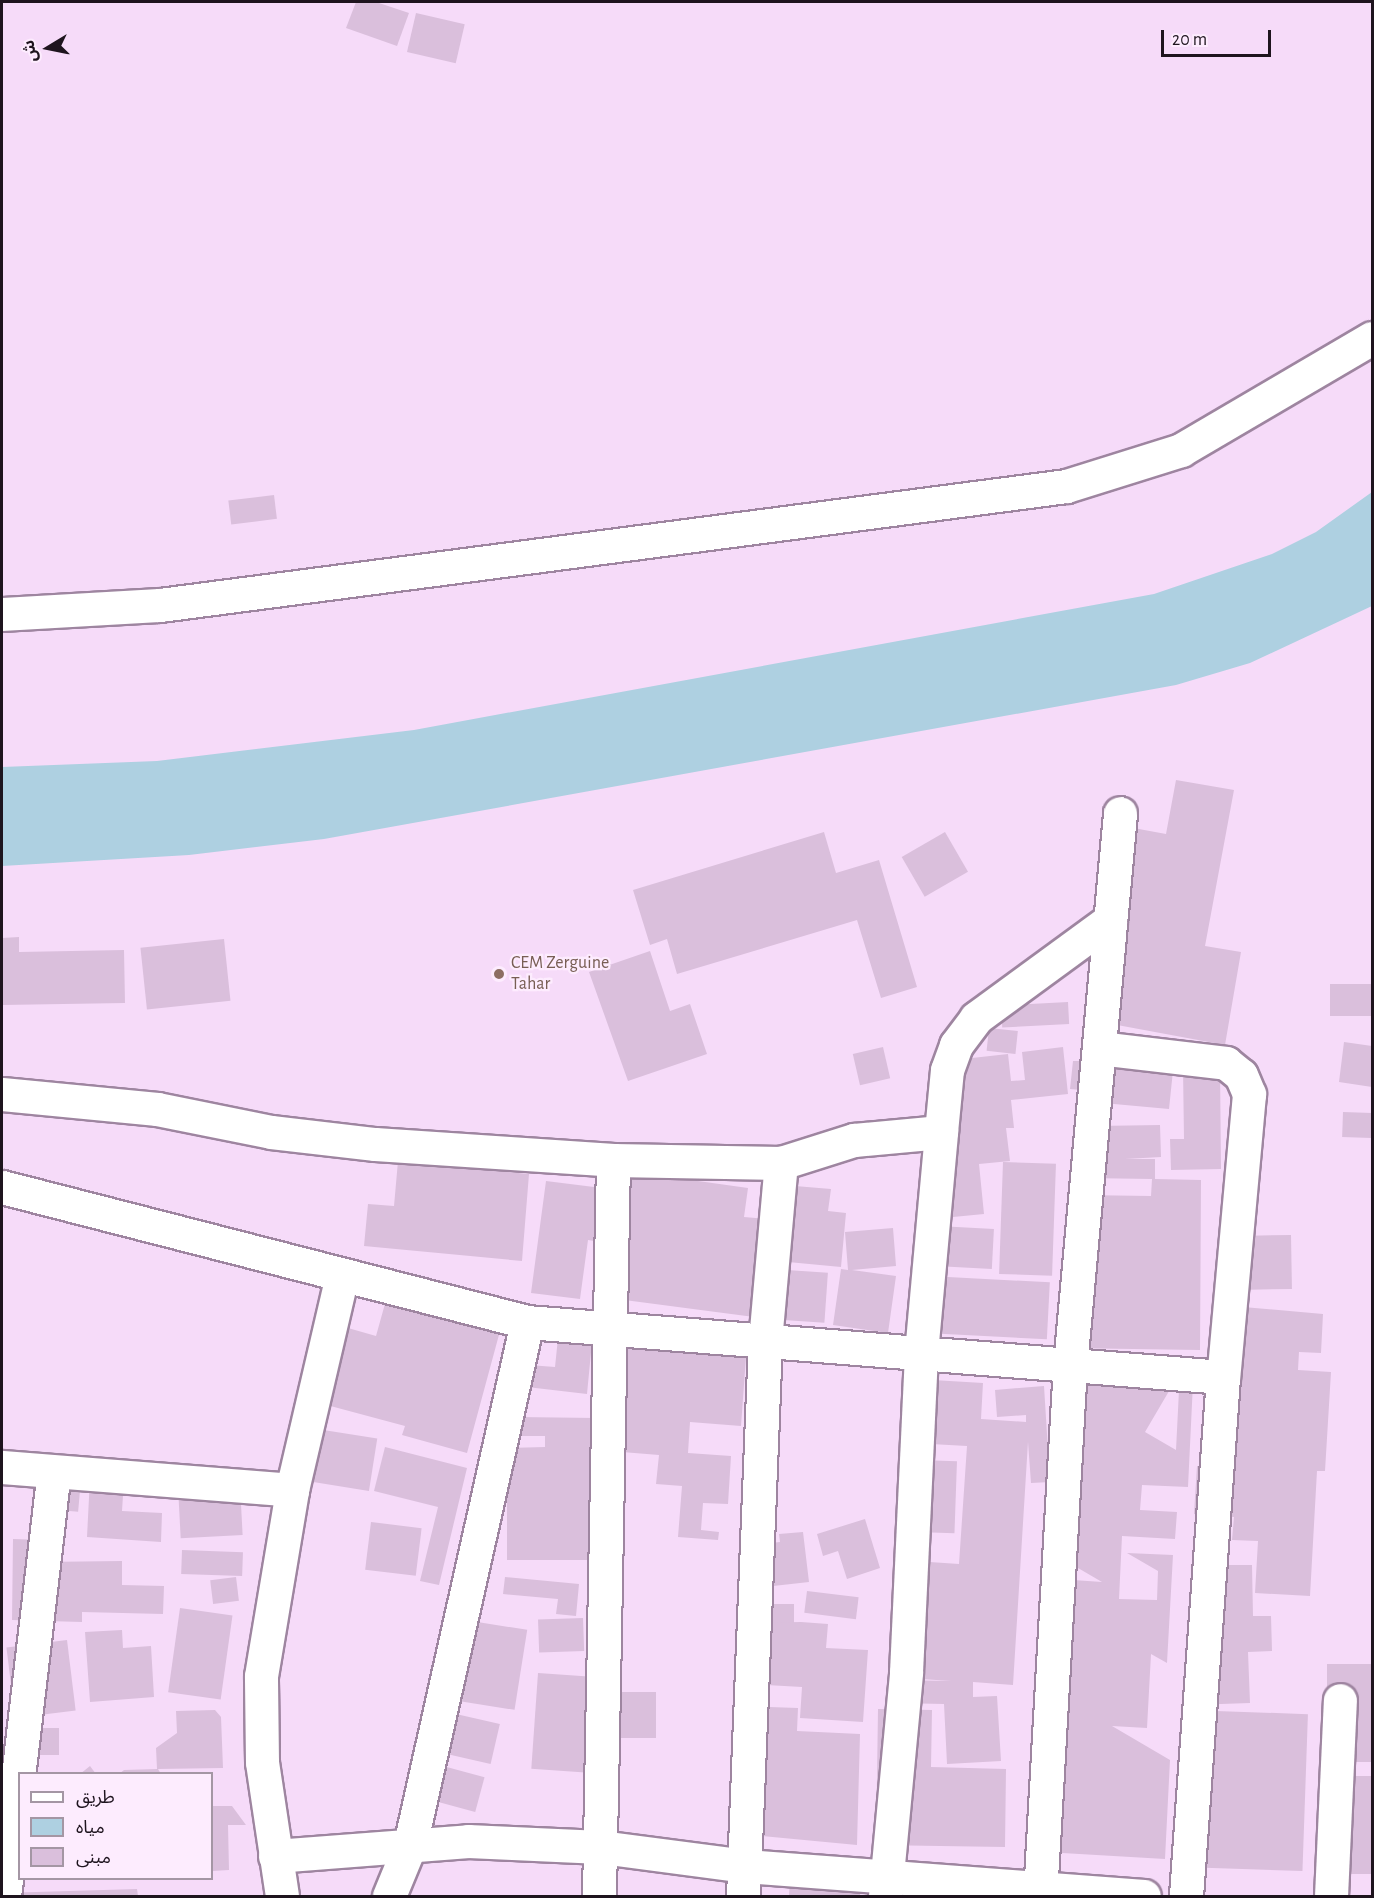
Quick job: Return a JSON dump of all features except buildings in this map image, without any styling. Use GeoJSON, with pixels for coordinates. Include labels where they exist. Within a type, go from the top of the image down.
{"type":"FeatureCollection","features":[{"type":"Feature","properties":{"kind":"street"},"geometry":{"type":"LineString","coordinates":[[2,614],[160,606],[1066,486],[1181,450],[1372,338]]}},
{"type":"Feature","properties":{"kind":"street"},"geometry":{"type":"LineString","coordinates":[[1041,1892],[1070,1365],[1120,813]]}},
{"type":"Feature","properties":{"kind":"street"},"geometry":{"type":"LineString","coordinates":[[885,1886],[906,1672],[921,1353],[947,1070],[956,1045],[976,1018],[1110,920]]}},
{"type":"Feature","properties":{"kind":"street"},"geometry":{"type":"LineString","coordinates":[[1099,1048],[1226,1063],[1241,1075],[1249,1094],[1222,1377],[1186,1896]]}},
{"type":"Feature","properties":{"kind":"street"},"geometry":{"type":"LineString","coordinates":[[2,1094],[157,1109],[271,1132],[375,1144],[613,1160],[781,1163],[854,1140],[941,1132]]}},
{"type":"Feature","properties":{"kind":"street"},"geometry":{"type":"LineString","coordinates":[[599,1896],[613,1160]]}},
{"type":"Feature","properties":{"kind":"street"},"geometry":{"type":"LineString","coordinates":[[744,1881],[765,1341],[781,1163]]}},
{"type":"Feature","properties":{"kind":"street"},"geometry":{"type":"LineString","coordinates":[[2,1187],[527,1322],[1222,1377]]}},
{"type":"Feature","properties":{"kind":"street"},"geometry":{"type":"LineString","coordinates":[[282,1896],[262,1762],[261,1676],[292,1490],[342,1275]]}},
{"type":"Feature","properties":{"kind":"street"},"geometry":{"type":"LineString","coordinates":[[389,1896],[410,1845],[527,1322]]}},
{"type":"Feature","properties":{"kind":"street"},"geometry":{"type":"LineString","coordinates":[[2,1467],[292,1490]]}},
{"type":"Feature","properties":{"kind":"street"},"geometry":{"type":"LineString","coordinates":[[24,1772],[54,1472]]}},
{"type":"Feature","properties":{"kind":"street"},"geometry":{"type":"LineString","coordinates":[[1331,1896],[1340,1700]]}},
{"type":"Feature","properties":{"kind":"street"},"geometry":{"type":"LineString","coordinates":[[12,1896],[18,1835]]}},
{"type":"Feature","properties":{"kind":"street"},"geometry":{"type":"LineString","coordinates":[[275,1856],[468,1841],[601,1847],[744,1881],[1144,1896]]}},
{"type":"Feature","properties":{"kind":"water"},"geometry":{"type":"Polygon","coordinates":[[[1372,492],[1372,606],[1250,663],[1176,685],[324,839],[189,855],[2,866],[2,767],[157,761],[414,730],[1154,594],[1272,554],[1316,532],[1372,492]]]}},
{"type":"Feature","properties":{"kind":"place","name":"CEM Zerguine Tahar"},"geometry":{"type":"Point","coordinates":[499,974]}}]}
